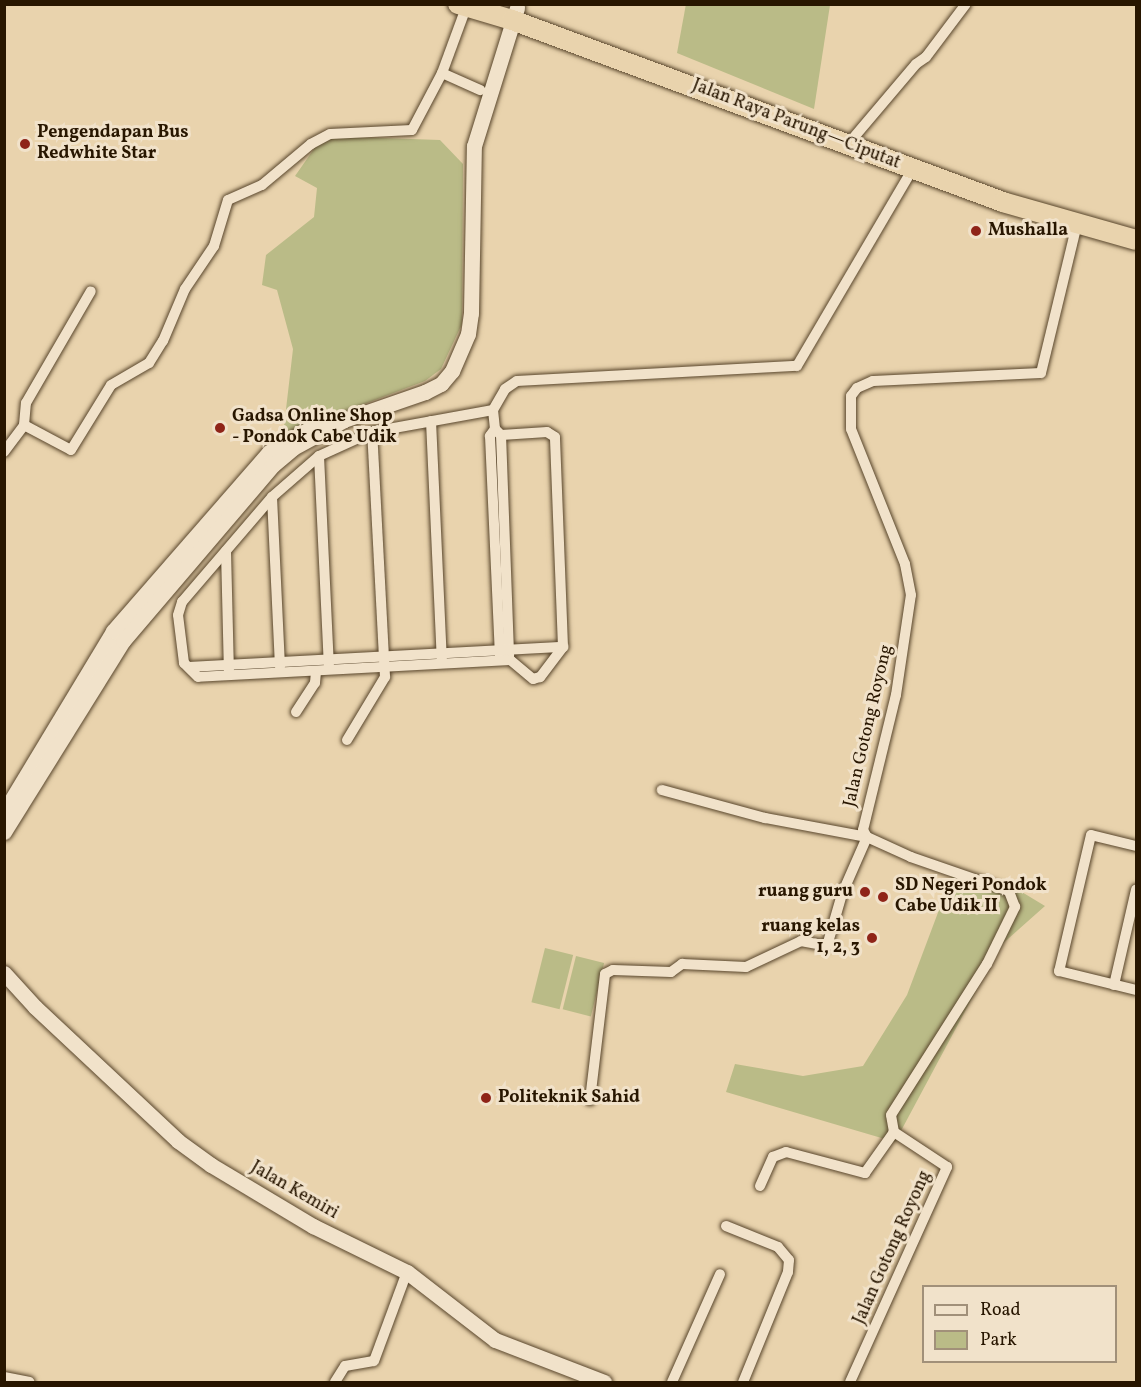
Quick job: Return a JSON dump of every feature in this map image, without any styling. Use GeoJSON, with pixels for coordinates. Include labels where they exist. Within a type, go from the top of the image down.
{"type":"FeatureCollection","features":[{"type":"Feature","properties":{"kind":"highway","name":"Jalan Raya Parung—Ciputat"},"geometry":{"type":"LineString","coordinates":[[464,6],[510,11],[1006,190],[1137,228]]}},
{"type":"Feature","properties":{"kind":"highway","name":"Jalan Raya Parung—Ciputat"},"geometry":{"type":"LineString","coordinates":[[510,11],[913,168],[1077,224],[1137,240]]}},
{"type":"Feature","properties":{"kind":"street"},"geometry":{"type":"LineString","coordinates":[[855,136],[916,64],[926,57],[966,4]]}},
{"type":"Feature","properties":{"kind":"street"},"geometry":{"type":"LineString","coordinates":[[24,425],[71,450],[107,390],[149,363],[163,341],[185,289],[214,246],[228,200],[262,185],[311,144],[330,134],[412,130],[442,73],[464,6]]}},
{"type":"Feature","properties":{"kind":"street"},"geometry":{"type":"LineString","coordinates":[[4,812],[113,631],[269,452],[291,436],[340,413],[421,385],[437,377],[447,365],[462,328],[466,308],[467,160],[480,90],[510,11]]}},
{"type":"Feature","properties":{"kind":"street"},"geometry":{"type":"LineString","coordinates":[[4,832],[123,641],[273,465],[293,448],[344,420],[425,392],[441,384],[452,371],[468,334],[471,313],[474,146],[510,11]]}},
{"type":"Feature","properties":{"kind":"street"},"geometry":{"type":"LineString","coordinates":[[442,73],[480,90]]}},
{"type":"Feature","properties":{"kind":"street"},"geometry":{"type":"LineString","coordinates":[[498,432],[493,410],[505,388],[517,381],[724,369],[789,368],[805,358],[913,168]]}},
{"type":"Feature","properties":{"kind":"street","name":"Jalan Gotong Royong"},"geometry":{"type":"LineString","coordinates":[[867,837],[862,825],[896,695],[911,595],[905,564],[851,429],[851,396],[857,388],[873,381],[1041,373],[1077,224]]}},
{"type":"Feature","properties":{"kind":"street"},"geometry":{"type":"LineString","coordinates":[[5,449],[24,425],[26,403],[91,291]]}},
{"type":"Feature","properties":{"kind":"street"},"geometry":{"type":"LineString","coordinates":[[493,410],[372,432],[319,456],[272,497],[182,602],[178,615],[182,655],[189,667],[229,670],[505,656],[563,647]]}},
{"type":"Feature","properties":{"kind":"street"},"geometry":{"type":"LineString","coordinates":[[431,421],[442,660]]}},
{"type":"Feature","properties":{"kind":"street"},"geometry":{"type":"LineString","coordinates":[[347,740],[382,682],[384,662],[372,432]]}},
{"type":"Feature","properties":{"kind":"street"},"geometry":{"type":"LineString","coordinates":[[498,432],[547,432],[555,437],[563,647],[540,677],[533,679],[505,656],[490,436],[498,432]]}},
{"type":"Feature","properties":{"kind":"street"},"geometry":{"type":"LineString","coordinates":[[319,456],[329,665]]}},
{"type":"Feature","properties":{"kind":"street"},"geometry":{"type":"LineString","coordinates":[[272,497],[280,667]]}},
{"type":"Feature","properties":{"kind":"street"},"geometry":{"type":"LineString","coordinates":[[226,551],[229,670]]}},
{"type":"Feature","properties":{"kind":"street"},"geometry":{"type":"LineString","coordinates":[[280,667],[316,670],[329,665]]}},
{"type":"Feature","properties":{"kind":"street"},"geometry":{"type":"LineString","coordinates":[[296,712],[315,683],[316,670]]}},
{"type":"Feature","properties":{"kind":"street"},"geometry":{"type":"LineString","coordinates":[[662,790],[765,818],[867,837],[911,857],[1009,891],[1015,907],[987,964],[891,1115],[894,1132],[865,1173],[786,1152],[773,1157],[760,1186]]}},
{"type":"Feature","properties":{"kind":"street"},"geometry":{"type":"LineString","coordinates":[[1137,846],[1091,835],[1059,971],[1137,990]]}},
{"type":"Feature","properties":{"kind":"street"},"geometry":{"type":"LineString","coordinates":[[590,1100],[605,974],[613,970],[671,972],[682,964],[746,967],[801,941],[827,946],[842,894],[867,837]]}},
{"type":"Feature","properties":{"kind":"street"},"geometry":{"type":"LineString","coordinates":[[1114,985],[1137,890]]}},
{"type":"Feature","properties":{"kind":"street","name":"Jalan Kemiri"},"geometry":{"type":"LineString","coordinates":[[4,973],[35,1007],[178,1141],[211,1165],[313,1226],[407,1272],[495,1340],[604,1383]]}},
{"type":"Feature","properties":{"kind":"street","name":"Jalan Gotong Royong"},"geometry":{"type":"LineString","coordinates":[[850,1383],[947,1167],[894,1132]]}},
{"type":"Feature","properties":{"kind":"street"},"geometry":{"type":"LineString","coordinates":[[726,1226],[778,1247],[789,1260],[788,1272],[743,1383]]}},
{"type":"Feature","properties":{"kind":"street"},"geometry":{"type":"LineString","coordinates":[[335,1383],[345,1366],[374,1361],[407,1272]]}},
{"type":"Feature","properties":{"kind":"street"},"geometry":{"type":"LineString","coordinates":[[672,1383],[720,1274]]}},
{"type":"Feature","properties":{"kind":"street"},"geometry":{"type":"LineString","coordinates":[[4,1377],[30,1383]]}},
{"type":"Feature","properties":{"kind":"green space"},"geometry":{"type":"Polygon","coordinates":[[[686,4],[830,5],[814,109],[677,53],[686,4]]]}},
{"type":"Feature","properties":{"kind":"green space"},"geometry":{"type":"Polygon","coordinates":[[[323,136],[440,140],[463,164],[462,324],[441,369],[425,381],[283,435],[293,349],[277,290],[262,285],[266,255],[314,217],[317,188],[295,176],[323,136]]]}},
{"type":"Feature","properties":{"kind":"green space"},"geometry":{"type":"Polygon","coordinates":[[[954,870],[1010,885],[1045,906],[1000,946],[895,1142],[726,1092],[735,1064],[803,1076],[863,1066],[907,995],[954,870]]]}},
{"type":"Feature","properties":{"kind":"green space"},"geometry":{"type":"Polygon","coordinates":[[[545,948],[573,955],[560,1009],[531,1002],[545,948]]]}},
{"type":"Feature","properties":{"kind":"green space"},"geometry":{"type":"Polygon","coordinates":[[[576,956],[604,963],[591,1016],[563,1009],[576,956]]]}},
{"type":"Feature","properties":{"kind":"place","name":"Pengendapan Bus Redwhite Star"},"geometry":{"type":"Point","coordinates":[25,144]}},
{"type":"Feature","properties":{"kind":"place","name":"Mushalla"},"geometry":{"type":"Point","coordinates":[976,231]}},
{"type":"Feature","properties":{"kind":"place","name":"Gadsa Online Shop - Pondok Cabe Udik"},"geometry":{"type":"Point","coordinates":[220,428]}},
{"type":"Feature","properties":{"kind":"place","name":"ruang guru"},"geometry":{"type":"Point","coordinates":[865,892]}},
{"type":"Feature","properties":{"kind":"place","name":"SD Negeri Pondok Cabe Udik II"},"geometry":{"type":"Point","coordinates":[883,897]}},
{"type":"Feature","properties":{"kind":"place","name":"ruang kelas 1, 2, 3"},"geometry":{"type":"Point","coordinates":[872,938]}},
{"type":"Feature","properties":{"kind":"place","name":"Politeknik Sahid"},"geometry":{"type":"Point","coordinates":[486,1098]}}]}
